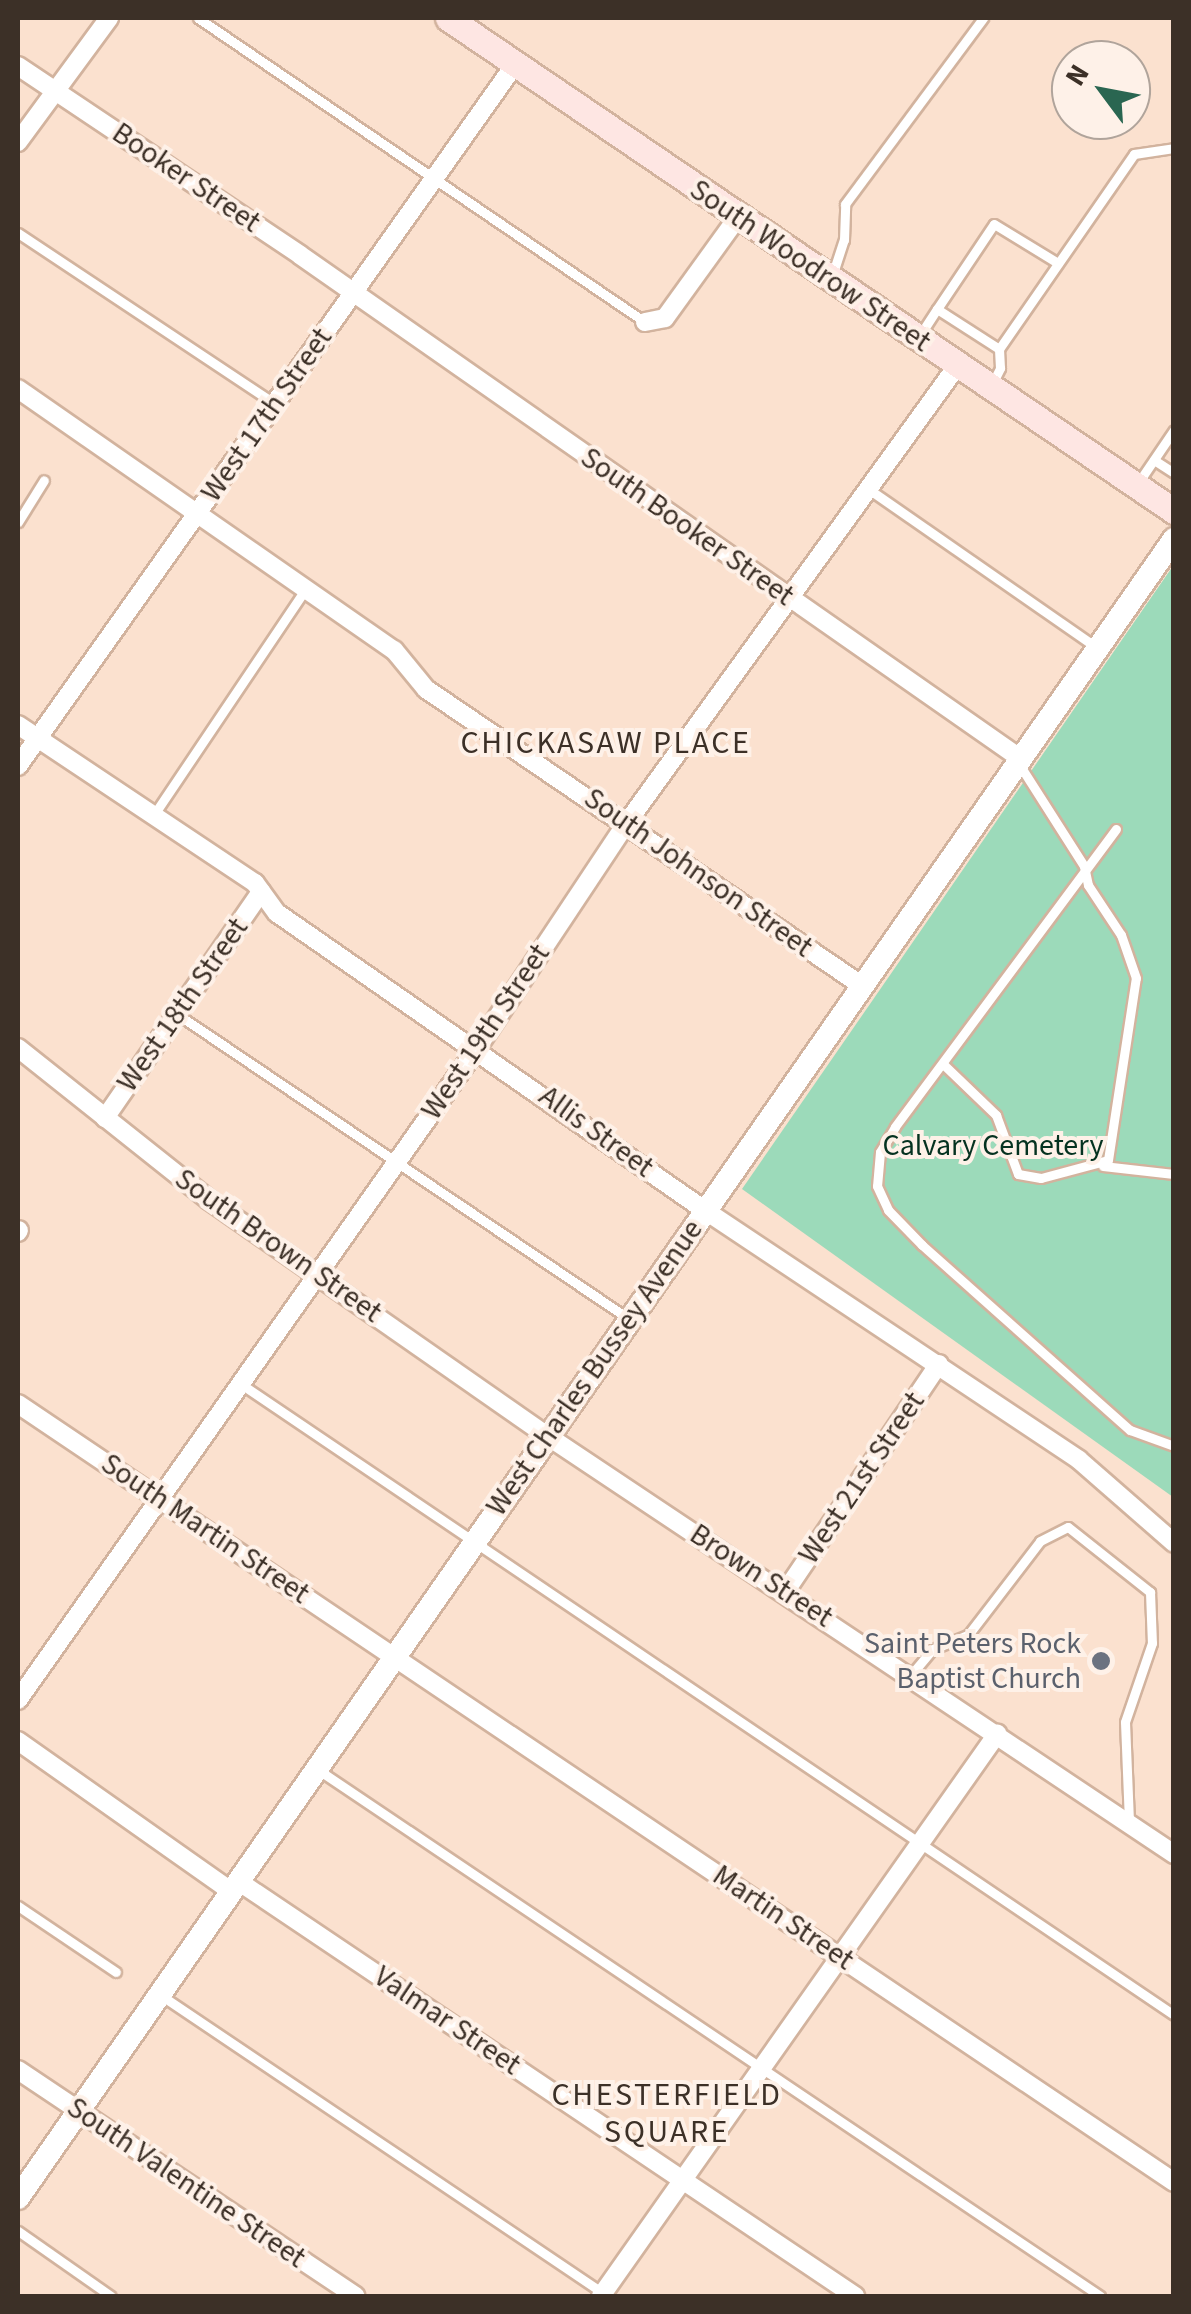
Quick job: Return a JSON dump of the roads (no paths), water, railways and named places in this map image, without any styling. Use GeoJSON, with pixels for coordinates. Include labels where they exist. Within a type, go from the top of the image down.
{"type":"FeatureCollection","features":[{"type":"Feature","properties":{"kind":"main road","name":"South Woodrow Street"},"geometry":{"type":"LineString","coordinates":[[448,18],[1174,510]]}},
{"type":"Feature","properties":{"kind":"street"},"geometry":{"type":"LineString","coordinates":[[18,142],[108,18]]}},
{"type":"Feature","properties":{"kind":"street","name":"West 17th Street"},"geometry":{"type":"LineString","coordinates":[[18,766],[516,63]]}},
{"type":"Feature","properties":{"kind":"street","name":"Booker Street"},"geometry":{"type":"LineString","coordinates":[[18,66],[353,294]]}},
{"type":"Feature","properties":{"kind":"street"},"geometry":{"type":"LineString","coordinates":[[645,322],[665,318],[738,218]]}},
{"type":"Feature","properties":{"kind":"street","name":"South Booker Street"},"geometry":{"type":"LineString","coordinates":[[353,294],[1022,760]]}},
{"type":"Feature","properties":{"kind":"street","name":"West 19th Street"},"geometry":{"type":"LineString","coordinates":[[18,1700],[156,1498],[477,1048],[626,824],[792,601],[957,366]]}},
{"type":"Feature","properties":{"kind":"street","name":"South Johnson Street"},"geometry":{"type":"LineString","coordinates":[[18,390],[394,650],[426,689],[861,985]]}},
{"type":"Feature","properties":{"kind":"street","name":"West Charles Bussey Avenue"},"geometry":{"type":"LineString","coordinates":[[18,2198],[393,1654],[1174,539]]}},
{"type":"Feature","properties":{"kind":"street","name":"Allis Street"},"geometry":{"type":"LineString","coordinates":[[18,725],[262,892],[277,913],[477,1048],[706,1211],[1114,1486],[1174,1543]]}},
{"type":"Feature","properties":{"kind":"street","name":"West 18th Street"},"geometry":{"type":"LineString","coordinates":[[106,1118],[262,892]]}},
{"type":"Feature","properties":{"kind":"street","name":"South Brown Street"},"geometry":{"type":"LineString","coordinates":[[18,1048],[318,1274],[546,1436]]}},
{"type":"Feature","properties":{"kind":"street","name":"West 21st Street"},"geometry":{"type":"LineString","coordinates":[[785,1592],[938,1364]]}},
{"type":"Feature","properties":{"kind":"street","name":"South Martin Street"},"geometry":{"type":"LineString","coordinates":[[18,1404],[393,1654]]}},
{"type":"Feature","properties":{"kind":"street","name":"Brown Street"},"geometry":{"type":"LineString","coordinates":[[546,1436],[1174,1854]]}},
{"type":"Feature","properties":{"kind":"street","name":"Martin Street"},"geometry":{"type":"LineString","coordinates":[[393,1654],[1174,2182]]}},
{"type":"Feature","properties":{"kind":"street"},"geometry":{"type":"LineString","coordinates":[[604,2295],[997,1734]]}},
{"type":"Feature","properties":{"kind":"street","name":"Valmar Street"},"geometry":{"type":"LineString","coordinates":[[18,1741],[855,2296]]}},
{"type":"Feature","properties":{"kind":"street","name":"South Valentine Street"},"geometry":{"type":"LineString","coordinates":[[18,2070],[355,2296]]}},
{"type":"Feature","properties":{"kind":"lane"},"geometry":{"type":"LineString","coordinates":[[198,18],[645,322]]}},
{"type":"Feature","properties":{"kind":"lane"},"geometry":{"type":"LineString","coordinates":[[832,279],[844,240],[846,204],[983,18]]}},
{"type":"Feature","properties":{"kind":"lane"},"geometry":{"type":"LineString","coordinates":[[991,386],[1000,368],[999,349],[1134,154],[1174,148]]}},
{"type":"Feature","properties":{"kind":"lane"},"geometry":{"type":"LineString","coordinates":[[918,340],[994,224],[1058,263]]}},
{"type":"Feature","properties":{"kind":"lane"},"geometry":{"type":"LineString","coordinates":[[18,234],[275,404]]}},
{"type":"Feature","properties":{"kind":"lane"},"geometry":{"type":"LineString","coordinates":[[937,309],[999,349]]}},
{"type":"Feature","properties":{"kind":"lane"},"geometry":{"type":"LineString","coordinates":[[1137,486],[1174,430]]}},
{"type":"Feature","properties":{"kind":"lane"},"geometry":{"type":"LineString","coordinates":[[1154,460],[1174,474]]}},
{"type":"Feature","properties":{"kind":"lane"},"geometry":{"type":"LineString","coordinates":[[18,522],[44,480]]}},
{"type":"Feature","properties":{"kind":"lane"},"geometry":{"type":"LineString","coordinates":[[870,490],[1096,647]]}},
{"type":"Feature","properties":{"kind":"lane"},"geometry":{"type":"LineString","coordinates":[[152,818],[305,590]]}},
{"type":"Feature","properties":{"kind":"lane"},"geometry":{"type":"LineString","coordinates":[[1022,760],[1020,775],[1084,866],[1088,885],[1121,935],[1136,978],[1103,1166]]}},
{"type":"Feature","properties":{"kind":"lane"},"geometry":{"type":"LineString","coordinates":[[1116,829],[1084,866],[880,1152],[877,1186],[888,1210],[1130,1430],[1174,1446]]}},
{"type":"Feature","properties":{"kind":"lane"},"geometry":{"type":"LineString","coordinates":[[177,1014],[629,1319]]}},
{"type":"Feature","properties":{"kind":"lane"},"geometry":{"type":"LineString","coordinates":[[943,1064],[996,1115],[1018,1174],[1041,1178],[1103,1166],[1174,1174]]}},
{"type":"Feature","properties":{"kind":"lane"},"geometry":{"type":"LineString","coordinates":[[241,1384],[1174,2016]]}},
{"type":"Feature","properties":{"kind":"lane"},"geometry":{"type":"LineString","coordinates":[[910,1676],[934,1649],[968,1635],[1040,1540],[1068,1527],[1150,1592],[1152,1644],[1125,1722],[1128,1823]]}},
{"type":"Feature","properties":{"kind":"lane"},"geometry":{"type":"LineString","coordinates":[[314,1768],[1100,2296]]}},
{"type":"Feature","properties":{"kind":"lane"},"geometry":{"type":"LineString","coordinates":[[18,1906],[116,1972]]}},
{"type":"Feature","properties":{"kind":"lane"},"geometry":{"type":"LineString","coordinates":[[160,1995],[604,2295]]}},
{"type":"Feature","properties":{"kind":"lane"},"geometry":{"type":"LineString","coordinates":[[18,2232],[110,2296]]}},
{"type":"Feature","properties":{"kind":"place","name":"Saint Peters Rock Baptist Church"},"geometry":{"type":"Point","coordinates":[1101,1661]}},
{"type":"Feature","properties":{"kind":"district","name":"CHICKASAW PLACE"},"geometry":{"type":"Point","coordinates":[606,743]}},
{"type":"Feature","properties":{"kind":"district","name":"CHESTERFIELD SQUARE"},"geometry":{"type":"Point","coordinates":[667,2114]}},
{"type":"Feature","properties":{"kind":"park label","name":"Calvary Cemetery"},"geometry":{"type":"Point","coordinates":[993,1146]}}]}
